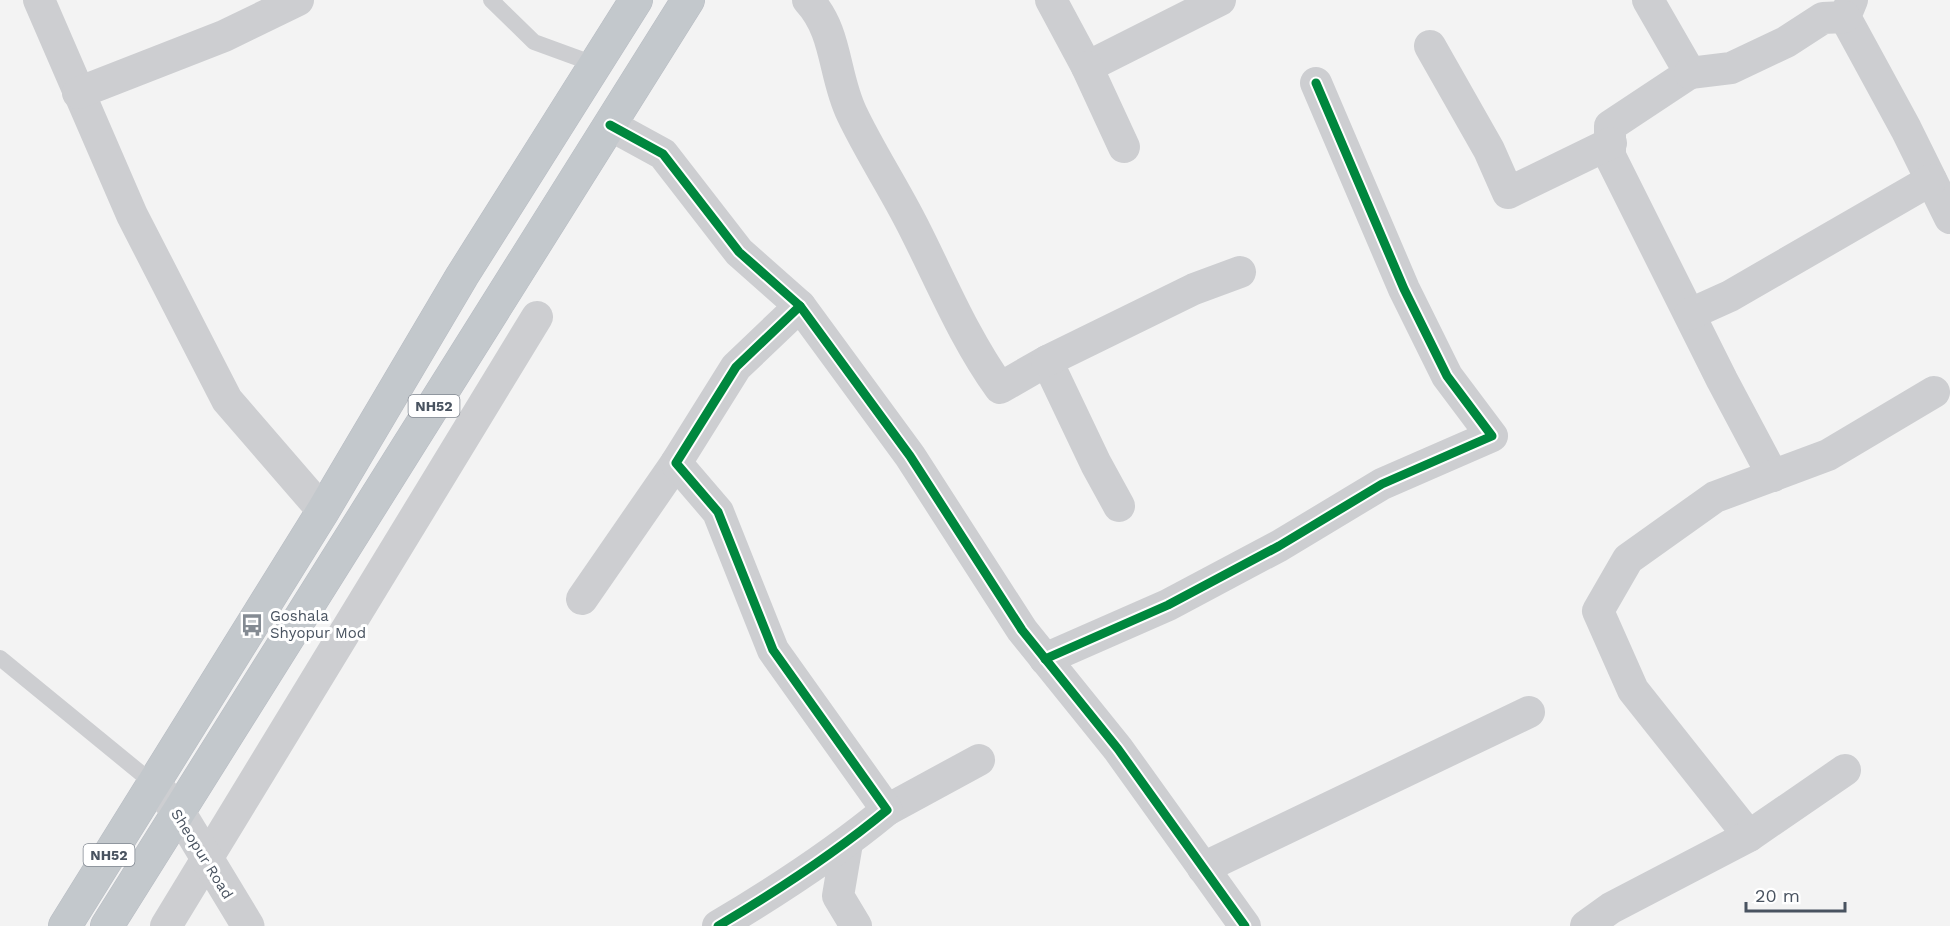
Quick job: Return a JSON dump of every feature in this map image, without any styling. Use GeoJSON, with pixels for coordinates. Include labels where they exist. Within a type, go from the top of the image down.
{"type":"FeatureCollection","features":[{"type":"Feature","properties":{"kind":"highway","name":"NH52"},"geometry":{"type":"LineString","coordinates":[[65,926],[323,511],[462,276],[597,66],[636,0]]}},
{"type":"Feature","properties":{"kind":"highway","name":"NH52"},"geometry":{"type":"LineString","coordinates":[[107,926],[688,0]]}},
{"type":"Feature","properties":{"kind":"street"},"geometry":{"type":"LineString","coordinates":[[39,0],[132,215],[227,400],[323,511]]}},
{"type":"Feature","properties":{"kind":"street"},"geometry":{"type":"LineString","coordinates":[[78,93],[224,36],[298,0]]}},
{"type":"Feature","properties":{"kind":"street"},"geometry":{"type":"LineString","coordinates":[[808,0],[822,15],[834,51],[841,86],[852,114],[982,362],[1000,387],[1047,361],[1194,289],[1240,272]]}},
{"type":"Feature","properties":{"kind":"street"},"geometry":{"type":"LineString","coordinates":[[1051,0],[1087,67],[1124,147]]}},
{"type":"Feature","properties":{"kind":"street"},"geometry":{"type":"LineString","coordinates":[[1087,67],[1220,0]]}},
{"type":"Feature","properties":{"kind":"street"},"geometry":{"type":"LineString","coordinates":[[1648,0],[1690,73]]}},
{"type":"Feature","properties":{"kind":"street"},"geometry":{"type":"LineString","coordinates":[[1773,476],[1610,156],[1610,126],[1690,73],[1731,68],[1786,42],[1823,18],[1848,8],[1950,218]]}},
{"type":"Feature","properties":{"kind":"street"},"geometry":{"type":"LineString","coordinates":[[1430,46],[1489,150],[1508,193],[1611,142]]}},
{"type":"Feature","properties":{"kind":"street"},"geometry":{"type":"LineString","coordinates":[[1045,659],[1168,605],[1279,546],[1382,484],[1491,436],[1442,366],[1404,289],[1316,83]]}},
{"type":"Feature","properties":{"kind":"street"},"geometry":{"type":"LineString","coordinates":[[610,125],[663,154],[739,252],[800,306],[909,456],[1022,630],[1118,750],[1245,926]]}},
{"type":"Feature","properties":{"kind":"street"},"geometry":{"type":"LineString","coordinates":[[1690,314],[1730,296],[1931,180]]}},
{"type":"Feature","properties":{"kind":"street"},"geometry":{"type":"LineString","coordinates":[[582,599],[676,463],[736,367],[800,306]]}},
{"type":"Feature","properties":{"kind":"street"},"geometry":{"type":"LineString","coordinates":[[166,926],[537,317]]}},
{"type":"Feature","properties":{"kind":"street"},"geometry":{"type":"LineString","coordinates":[[1047,361],[1096,464],[1119,506]]}},
{"type":"Feature","properties":{"kind":"street"},"geometry":{"type":"LineString","coordinates":[[1749,836],[1633,690],[1598,611],[1628,559],[1715,497],[1828,455],[1934,392]]}},
{"type":"Feature","properties":{"kind":"street"},"geometry":{"type":"LineString","coordinates":[[676,463],[718,512],[773,650],[843,745],[887,810]]}},
{"type":"Feature","properties":{"kind":"street"},"geometry":{"type":"LineString","coordinates":[[1203,868],[1529,712]]}},
{"type":"Feature","properties":{"kind":"street"},"geometry":{"type":"LineString","coordinates":[[717,926],[780,889],[847,843],[887,810],[980,760]]}},
{"type":"Feature","properties":{"kind":"street"},"geometry":{"type":"LineString","coordinates":[[1586,926],[1611,908],[1749,836],[1845,770]]}},
{"type":"Feature","properties":{"kind":"street","name":"Sheopur Road"},"geometry":{"type":"LineString","coordinates":[[154,784],[179,812],[248,926]]}},
{"type":"Feature","properties":{"kind":"street"},"geometry":{"type":"LineString","coordinates":[[847,843],[838,896],[856,926]]}},
{"type":"Feature","properties":{"kind":"lane"},"geometry":{"type":"LineString","coordinates":[[491,0],[534,42],[597,66]]}},
{"type":"Feature","properties":{"kind":"lane"},"geometry":{"type":"LineString","coordinates":[[0,658],[154,784]]}},
{"type":"Feature","properties":{"kind":"cycle path"},"geometry":{"type":"LineString","coordinates":[[1045,659],[1168,605],[1279,546],[1382,484],[1492,436],[1447,376],[1404,289],[1316,83]]}},
{"type":"Feature","properties":{"kind":"cycle path"},"geometry":{"type":"LineString","coordinates":[[610,125],[663,154],[739,252],[800,306],[910,456],[1022,630],[1118,749],[1245,926]]}},
{"type":"Feature","properties":{"kind":"cycle path"},"geometry":{"type":"LineString","coordinates":[[718,926],[805,871],[847,842],[887,810],[773,650],[718,512],[676,463],[736,367],[800,306]]}},
{"type":"Feature","properties":{"kind":"place","name":"Goshala Shyopur Mod"},"geometry":{"type":"Point","coordinates":[252,625]}}]}
